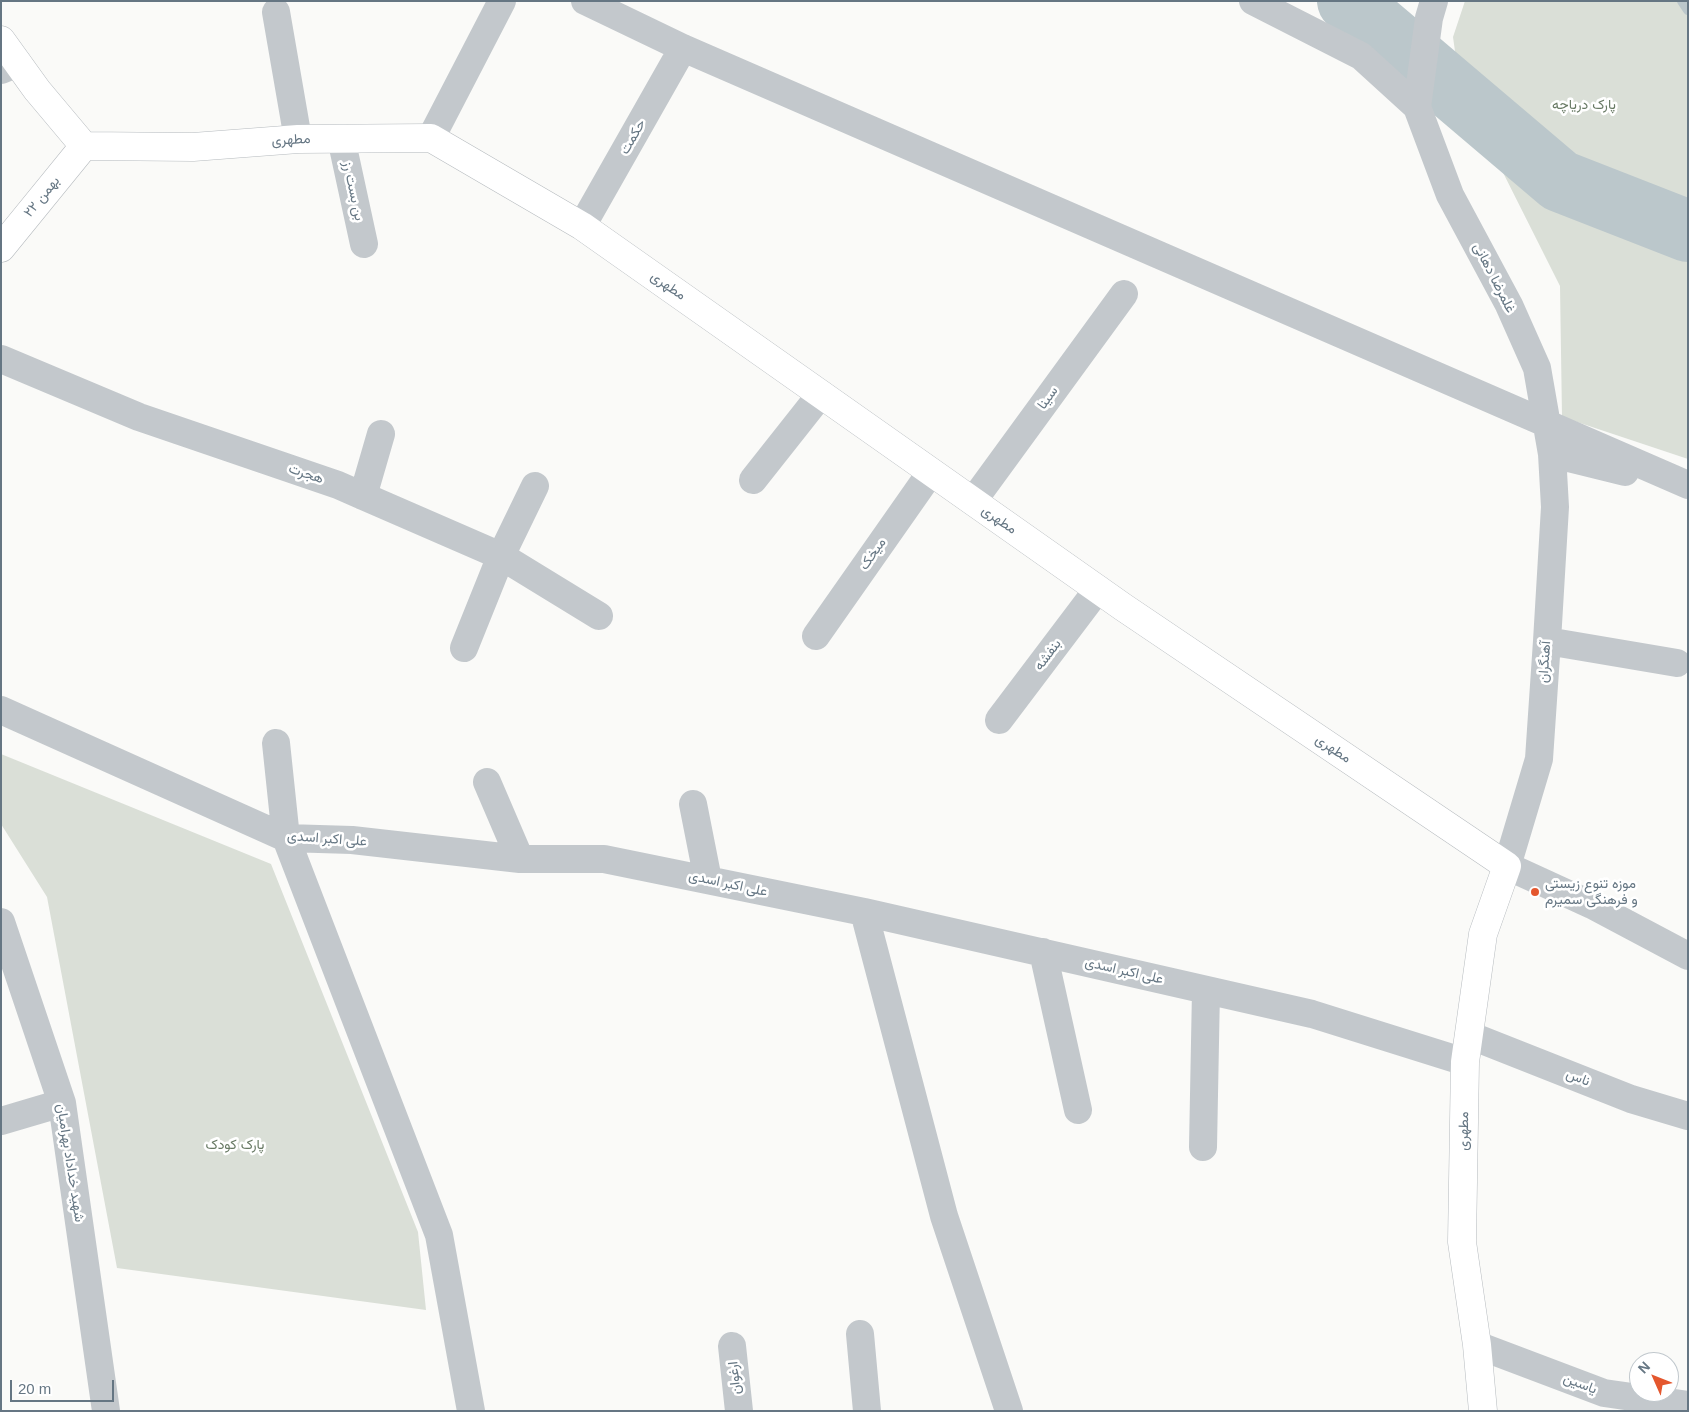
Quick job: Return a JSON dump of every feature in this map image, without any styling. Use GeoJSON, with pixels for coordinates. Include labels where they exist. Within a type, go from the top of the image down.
{"type":"FeatureCollection","features":[{"type":"Feature","properties":{"kind":"main road"},"geometry":{"type":"LineString","coordinates":[[1,40],[10,66],[84,146]]}},
{"type":"Feature","properties":{"kind":"main road","name":"مطهری"},"geometry":{"type":"LineString","coordinates":[[84,146],[194,147],[298,139],[431,138],[582,226],[1098,589],[1506,866],[1483,934],[1465,1062],[1462,1242],[1477,1345],[1483,1411]]}},
{"type":"Feature","properties":{"kind":"main road","name":"۲۲ بهمن"},"geometry":{"type":"LineString","coordinates":[[1,248],[84,146]]}},
{"type":"Feature","properties":{"kind":"street"},"geometry":{"type":"LineString","coordinates":[[431,138],[502,1]]}},
{"type":"Feature","properties":{"kind":"street"},"geometry":{"type":"LineString","coordinates":[[585,1],[683,48],[1688,486]]}},
{"type":"Feature","properties":{"kind":"street"},"geometry":{"type":"LineString","coordinates":[[1253,1],[1361,56],[1418,106]]}},
{"type":"Feature","properties":{"kind":"street"},"geometry":{"type":"LineString","coordinates":[[1418,106],[1432,10]]}},
{"type":"Feature","properties":{"kind":"street"},"geometry":{"type":"LineString","coordinates":[[276,12],[298,139]]}},
{"type":"Feature","properties":{"kind":"street","name":"حکمت"},"geometry":{"type":"LineString","coordinates":[[582,226],[683,48]]}},
{"type":"Feature","properties":{"kind":"street","name":"غلمرضا دهانی"},"geometry":{"type":"LineString","coordinates":[[1418,106],[1450,195],[1509,305],[1537,368],[1552,454]]}},
{"type":"Feature","properties":{"kind":"street","name":"بن بست رز"},"geometry":{"type":"LineString","coordinates":[[341,138],[364,244]]}},
{"type":"Feature","properties":{"kind":"street","name":"سینا"},"geometry":{"type":"LineString","coordinates":[[973,502],[1124,294]]}},
{"type":"Feature","properties":{"kind":"street","name":"هجرت"},"geometry":{"type":"LineString","coordinates":[[1,359],[139,417],[338,485],[364,496],[501,556],[599,616]]}},
{"type":"Feature","properties":{"kind":"street"},"geometry":{"type":"LineString","coordinates":[[753,480],[821,394]]}},
{"type":"Feature","properties":{"kind":"street"},"geometry":{"type":"LineString","coordinates":[[364,496],[381,434]]}},
{"type":"Feature","properties":{"kind":"street"},"geometry":{"type":"LineString","coordinates":[[1552,454],[1688,486]]}},
{"type":"Feature","properties":{"kind":"street","name":"آهنگران"},"geometry":{"type":"LineString","coordinates":[[1506,866],[1539,758],[1555,507],[1552,454]]}},
{"type":"Feature","properties":{"kind":"street","name":"میخک"},"geometry":{"type":"LineString","coordinates":[[816,636],[931,472]]}},
{"type":"Feature","properties":{"kind":"street"},"geometry":{"type":"LineString","coordinates":[[464,648],[501,556],[534,486]]}},
{"type":"Feature","properties":{"kind":"street","name":"بنفشه"},"geometry":{"type":"LineString","coordinates":[[999,720],[1098,589]]}},
{"type":"Feature","properties":{"kind":"street"},"geometry":{"type":"LineString","coordinates":[[1547,641],[1678,663]]}},
{"type":"Feature","properties":{"kind":"street","name":"علی اکبر اسدی"},"geometry":{"type":"LineString","coordinates":[[1,710],[286,838],[352,840],[520,859],[604,859],[864,912],[1312,1014],[1465,1062]]}},
{"type":"Feature","properties":{"kind":"street"},"geometry":{"type":"LineString","coordinates":[[276,743],[286,838],[439,1236],[471,1411]]}},
{"type":"Feature","properties":{"kind":"street"},"geometry":{"type":"LineString","coordinates":[[487,782],[520,859]]}},
{"type":"Feature","properties":{"kind":"street"},"geometry":{"type":"LineString","coordinates":[[693,804],[708,880]]}},
{"type":"Feature","properties":{"kind":"street"},"geometry":{"type":"LineString","coordinates":[[1506,866],[1592,906],[1688,956]]}},
{"type":"Feature","properties":{"kind":"street"},"geometry":{"type":"LineString","coordinates":[[864,912],[944,1216],[1010,1411]]}},
{"type":"Feature","properties":{"kind":"street","name":"شهید خداداد بهرامیان"},"geometry":{"type":"LineString","coordinates":[[1,922],[62,1103],[106,1411]]}},
{"type":"Feature","properties":{"kind":"street"},"geometry":{"type":"LineString","coordinates":[[1043,952],[1078,1110]]}},
{"type":"Feature","properties":{"kind":"street"},"geometry":{"type":"LineString","coordinates":[[1203,1147],[1206,990]]}},
{"type":"Feature","properties":{"kind":"street","name":"ناس"},"geometry":{"type":"LineString","coordinates":[[1469,1035],[1632,1099],[1688,1116]]}},
{"type":"Feature","properties":{"kind":"street"},"geometry":{"type":"LineString","coordinates":[[1,1121],[62,1103]]}},
{"type":"Feature","properties":{"kind":"street"},"geometry":{"type":"LineString","coordinates":[[860,1334],[867,1411]]}},
{"type":"Feature","properties":{"kind":"street","name":"یاسین"},"geometry":{"type":"LineString","coordinates":[[1477,1345],[1604,1393],[1688,1405]]}},
{"type":"Feature","properties":{"kind":"street","name":"ارغوان"},"geometry":{"type":"LineString","coordinates":[[732,1346],[739,1411]]}},
{"type":"Feature","properties":{"kind":"green space","name":"پارک دریاچه"},"geometry":{"type":"Polygon","coordinates":[[[1465,1],[1688,1],[1688,459],[1562,417],[1560,286],[1460,87],[1453,37],[1465,1]]]}},
{"type":"Feature","properties":{"kind":"green space","name":"پارک کودک"},"geometry":{"type":"Polygon","coordinates":[[[1,754],[271,864],[418,1232],[426,1310],[117,1268],[47,897],[1,824],[1,754]]]}},
{"type":"Feature","properties":{"kind":"waterway"},"geometry":{"type":"LineString","coordinates":[[1348,1],[1560,181],[1688,231]]}},
{"type":"Feature","properties":{"kind":"waterway"},"geometry":{"type":"LineString","coordinates":[[1682,1],[1688,10]]}},
{"type":"Feature","properties":{"kind":"place","name":"موزه تنوع زیستی و فرهنگی سمیرم"},"geometry":{"type":"Point","coordinates":[1535,892]}}]}
